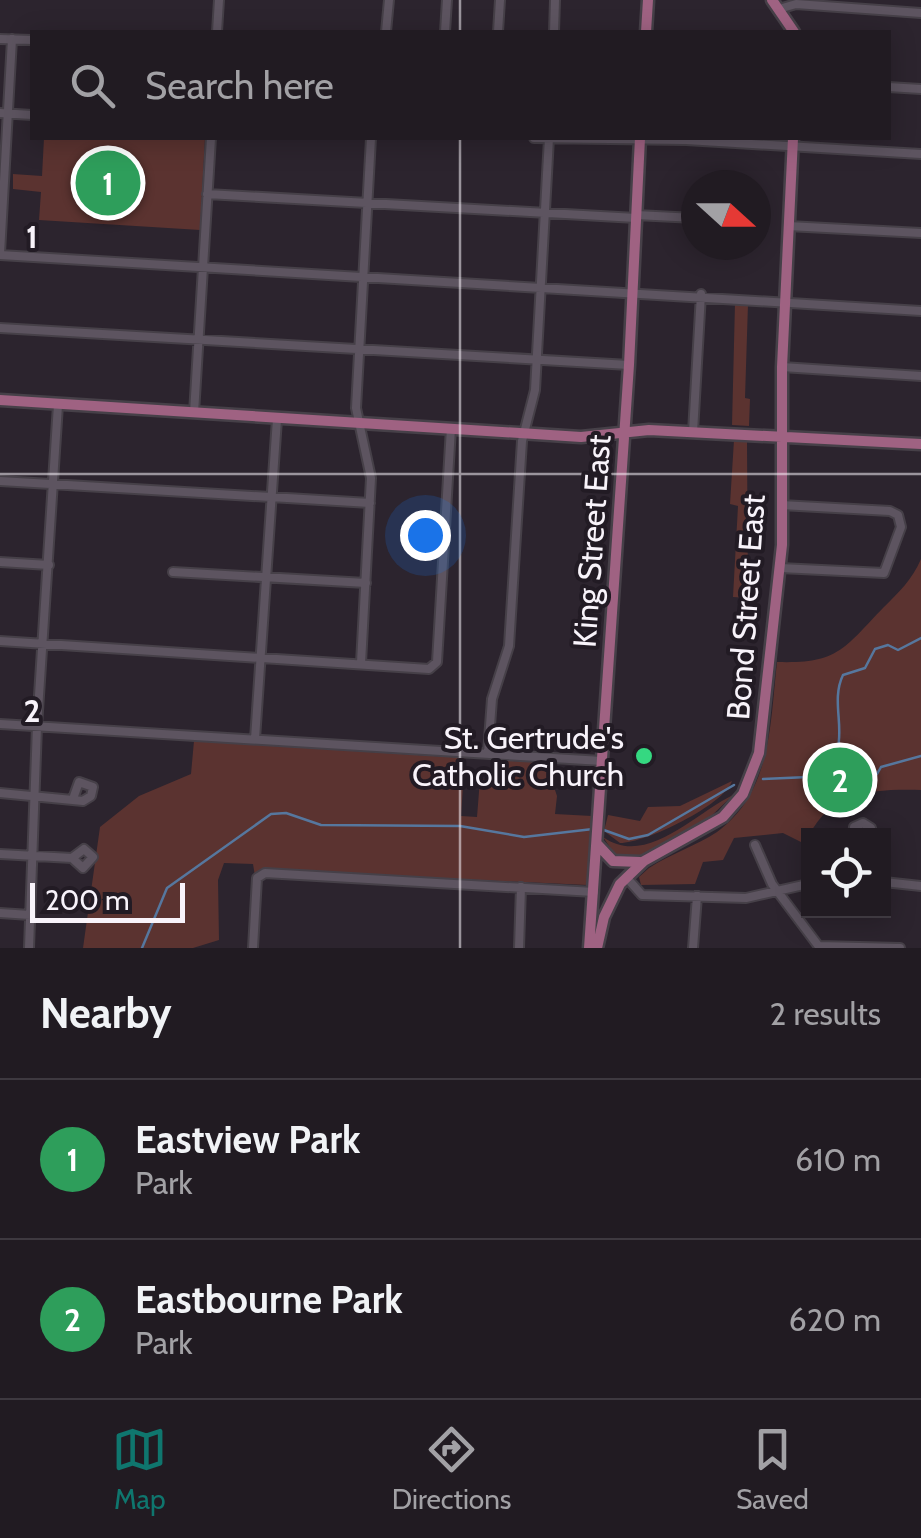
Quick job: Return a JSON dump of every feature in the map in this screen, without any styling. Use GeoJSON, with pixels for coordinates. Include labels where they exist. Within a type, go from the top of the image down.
{"type":"FeatureCollection","features":[{"type":"Feature","properties":{"kind":"main road"},"geometry":{"type":"LineString","coordinates":[[646,30],[648,0]]}},
{"type":"Feature","properties":{"kind":"main road"},"geometry":{"type":"LineString","coordinates":[[776,4],[793,30]]}},
{"type":"Feature","properties":{"kind":"main road","name":"King Street East"},"geometry":{"type":"LineString","coordinates":[[589,948],[630,365],[640,140]]}},
{"type":"Feature","properties":{"kind":"main road","name":"Bond Street East"},"geometry":{"type":"LineString","coordinates":[[597,948],[604,917],[626,878],[644,861],[707,830],[735,805],[750,781],[759,754],[780,568],[782,367],[793,142]]}},
{"type":"Feature","properties":{"kind":"main road"},"geometry":{"type":"LineString","coordinates":[[0,400],[523,433],[625,435],[649,430],[921,444]]}},
{"type":"Feature","properties":{"kind":"main road"},"geometry":{"type":"LineString","coordinates":[[597,835],[613,862],[630,865],[644,861]]}},
{"type":"Feature","properties":{"kind":"street"},"geometry":{"type":"LineString","coordinates":[[217,30],[219,0]]}},
{"type":"Feature","properties":{"kind":"street"},"geometry":{"type":"LineString","coordinates":[[386,30],[389,0]]}},
{"type":"Feature","properties":{"kind":"street"},"geometry":{"type":"LineString","coordinates":[[445,30],[447,0]]}},
{"type":"Feature","properties":{"kind":"street"},"geometry":{"type":"LineString","coordinates":[[498,30],[500,0]]}},
{"type":"Feature","properties":{"kind":"street"},"geometry":{"type":"LineString","coordinates":[[554,30],[556,0]]}},
{"type":"Feature","properties":{"kind":"street"},"geometry":{"type":"LineString","coordinates":[[776,4],[921,14]]}},
{"type":"Feature","properties":{"kind":"street"},"geometry":{"type":"LineString","coordinates":[[0,38],[30,40]]}},
{"type":"Feature","properties":{"kind":"street"},"geometry":{"type":"LineString","coordinates":[[12,39],[0,254],[701,294],[921,311]]}},
{"type":"Feature","properties":{"kind":"street"},"geometry":{"type":"LineString","coordinates":[[891,86],[921,89]]}},
{"type":"Feature","properties":{"kind":"street"},"geometry":{"type":"LineString","coordinates":[[5,113],[30,115]]}},
{"type":"Feature","properties":{"kind":"street"},"geometry":{"type":"LineString","coordinates":[[194,413],[212,140]]}},
{"type":"Feature","properties":{"kind":"street"},"geometry":{"type":"LineString","coordinates":[[361,663],[371,468],[358,422],[358,350],[371,140]]}},
{"type":"Feature","properties":{"kind":"street"},"geometry":{"type":"LineString","coordinates":[[488,752],[492,700],[509,646],[523,433],[534,397],[549,140]]}},
{"type":"Feature","properties":{"kind":"street"},"geometry":{"type":"LineString","coordinates":[[691,140],[793,142],[921,154]]}},
{"type":"Feature","properties":{"kind":"street"},"geometry":{"type":"LineString","coordinates":[[207,194],[681,218]]}},
{"type":"Feature","properties":{"kind":"street"},"geometry":{"type":"LineString","coordinates":[[788,226],[921,233]]}},
{"type":"Feature","properties":{"kind":"street"},"geometry":{"type":"LineString","coordinates":[[693,432],[701,294]]}},
{"type":"Feature","properties":{"kind":"street"},"geometry":{"type":"LineString","coordinates":[[0,328],[630,365]]}},
{"type":"Feature","properties":{"kind":"street"},"geometry":{"type":"LineString","coordinates":[[782,367],[921,376]]}},
{"type":"Feature","properties":{"kind":"street"},"geometry":{"type":"LineString","coordinates":[[29,948],[37,726],[58,405]]}},
{"type":"Feature","properties":{"kind":"street"},"geometry":{"type":"LineString","coordinates":[[255,738],[276,419]]}},
{"type":"Feature","properties":{"kind":"street"},"geometry":{"type":"LineString","coordinates":[[0,640],[429,669],[436,662],[451,428]]}},
{"type":"Feature","properties":{"kind":"street"},"geometry":{"type":"LineString","coordinates":[[0,481],[370,503]]}},
{"type":"Feature","properties":{"kind":"street"},"geometry":{"type":"LineString","coordinates":[[780,568],[884,573],[901,520],[890,511],[782,505]]}},
{"type":"Feature","properties":{"kind":"street"},"geometry":{"type":"LineString","coordinates":[[0,562],[49,565]]}},
{"type":"Feature","properties":{"kind":"street"},"geometry":{"type":"LineString","coordinates":[[172,572],[366,583]]}},
{"type":"Feature","properties":{"kind":"street"},"geometry":{"type":"LineString","coordinates":[[0,724],[602,760]]}},
{"type":"Feature","properties":{"kind":"street"},"geometry":{"type":"LineString","coordinates":[[0,793],[74,796]]}},
{"type":"Feature","properties":{"kind":"street"},"geometry":{"type":"LineString","coordinates":[[755,845],[778,892],[818,947],[900,948]]}},
{"type":"Feature","properties":{"kind":"street"},"geometry":{"type":"LineString","coordinates":[[0,854],[72,858]]}},
{"type":"Feature","properties":{"kind":"street"},"geometry":{"type":"LineString","coordinates":[[253,948],[257,878],[265,873],[594,892]]}},
{"type":"Feature","properties":{"kind":"street"},"geometry":{"type":"LineString","coordinates":[[626,878],[642,895],[746,898],[801,886]]}},
{"type":"Feature","properties":{"kind":"street"},"geometry":{"type":"LineString","coordinates":[[891,883],[921,886]]}},
{"type":"Feature","properties":{"kind":"street"},"geometry":{"type":"LineString","coordinates":[[519,948],[521,887]]}},
{"type":"Feature","properties":{"kind":"street"},"geometry":{"type":"LineString","coordinates":[[693,948],[697,896]]}},
{"type":"Feature","properties":{"kind":"street"},"geometry":{"type":"LineString","coordinates":[[0,913],[30,915]]}},
{"type":"Feature","properties":{"kind":"shaded area"},"geometry":{"type":"Polygon","coordinates":[[[44,140],[205,140],[200,230],[39,220],[41,192],[13,189],[13,174],[42,176],[44,140]]]}},
{"type":"Feature","properties":{"kind":"shaded area"},"geometry":{"type":"Polygon","coordinates":[[[735,303],[748,304],[745,398],[750,399],[749,426],[732,425],[735,303]]]}},
{"type":"Feature","properties":{"kind":"shaded area"},"geometry":{"type":"Polygon","coordinates":[[[734,440],[747,442],[748,598],[733,597],[738,506],[730,504],[734,440]]]}},
{"type":"Feature","properties":{"kind":"shaded area"},"geometry":{"type":"Polygon","coordinates":[[[921,559],[921,790],[851,797],[825,813],[813,828],[801,828],[801,842],[783,833],[734,838],[723,860],[703,862],[695,884],[641,885],[639,877],[649,868],[717,832],[749,797],[765,755],[777,662],[814,660],[839,651],[914,573],[921,559]]]}},
{"type":"Feature","properties":{"kind":"shaded area"},"geometry":{"type":"Polygon","coordinates":[[[194,741],[465,758],[461,816],[477,817],[480,779],[494,780],[496,760],[546,763],[557,796],[555,814],[592,816],[587,885],[266,870],[255,876],[253,864],[224,863],[218,880],[219,940],[193,948],[83,948],[100,827],[139,796],[191,774],[194,741]]]}},
{"type":"Feature","properties":{"kind":"shaded area"},"geometry":{"type":"Polygon","coordinates":[[[732,781],[726,791],[700,811],[647,837],[620,843],[604,831],[608,815],[640,821],[648,807],[680,806],[732,781]]]}},
{"type":"Feature","properties":{"kind":"shaded area"},"geometry":{"type":"Polygon","coordinates":[[[733,795],[703,824],[632,861],[618,859],[603,837],[619,845],[653,842],[733,795]]]}},
{"type":"Feature","properties":{"kind":"waterway"},"geometry":{"type":"LineString","coordinates":[[814,777],[836,755],[843,675],[865,668],[875,649],[888,645],[898,650],[921,638]]}},
{"type":"Feature","properties":{"kind":"waterway"},"geometry":{"type":"LineString","coordinates":[[763,779],[877,774],[881,767],[921,756]]}},
{"type":"Feature","properties":{"kind":"waterway"},"geometry":{"type":"LineString","coordinates":[[601,829],[629,839],[648,835],[734,785]]}},
{"type":"Feature","properties":{"kind":"waterway"},"geometry":{"type":"LineString","coordinates":[[142,948],[167,888],[271,814],[286,813],[321,825],[460,826],[524,837],[593,829]]}},
{"type":"Feature","properties":{"kind":"place","name":"Eastview Park"},"geometry":{"type":"Point","coordinates":[108,183]}},
{"type":"Feature","properties":{"kind":"place","name":"St. Gertrude's Catholic Church"},"geometry":{"type":"Point","coordinates":[644,756]}},
{"type":"Feature","properties":{"kind":"place","name":"Eastbourne Park"},"geometry":{"type":"Point","coordinates":[840,780]}}]}
